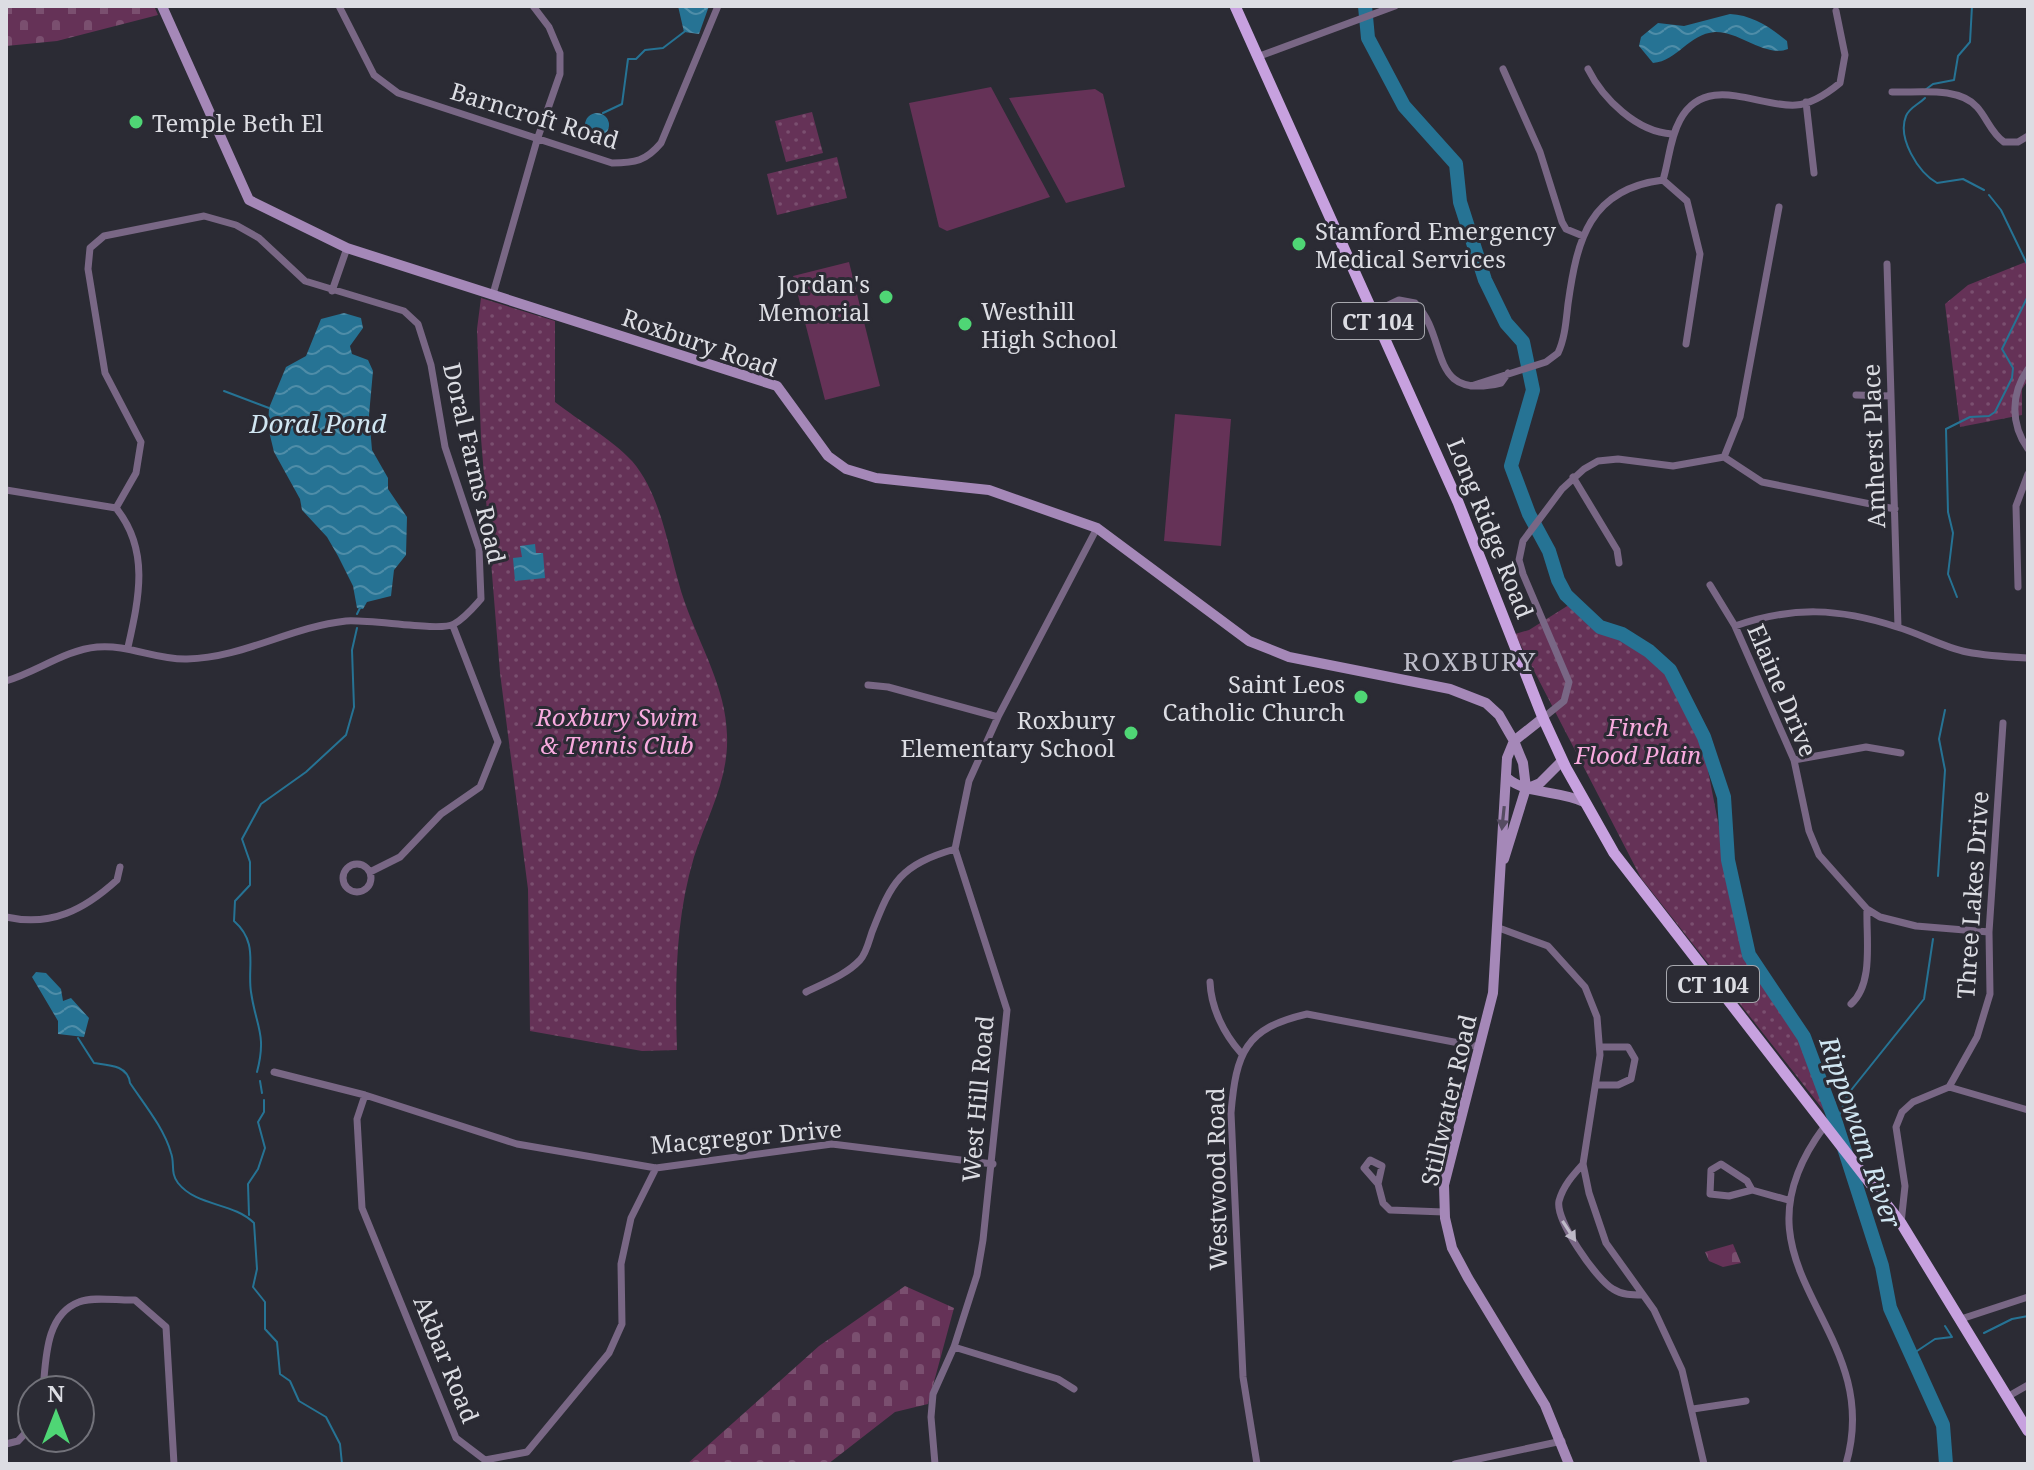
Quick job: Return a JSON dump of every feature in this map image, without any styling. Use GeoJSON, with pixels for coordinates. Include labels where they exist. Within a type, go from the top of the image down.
{"type":"FeatureCollection","features":[{"type":"Feature","properties":{"kind":"main road","name":"Long Ridge Road"},"geometry":{"type":"LineString","coordinates":[[1235,6],[1458,502],[1543,718],[1584,802],[1623,865],[1901,1223],[2028,1431]]}},
{"type":"Feature","properties":{"kind":"street","name":"Roxbury Road"},"geometry":{"type":"LineString","coordinates":[[162,6],[249,200],[347,248],[777,386],[828,456],[858,475],[989,490],[1097,528],[1249,641],[1289,657],[1472,695],[1499,715],[1514,741]]}},
{"type":"Feature","properties":{"kind":"street","name":"Barncroft Road"},"geometry":{"type":"LineString","coordinates":[[339,6],[359,50],[374,75],[386,86],[537,140],[612,163],[634,163],[649,158],[661,143],[718,6]]}},
{"type":"Feature","properties":{"kind":"street"},"geometry":{"type":"LineString","coordinates":[[493,294],[537,140],[560,74],[560,53],[549,27],[533,6]]}},
{"type":"Feature","properties":{"kind":"street"},"geometry":{"type":"LineString","coordinates":[[1257,57],[1392,7]]}},
{"type":"Feature","properties":{"kind":"street"},"geometry":{"type":"LineString","coordinates":[[1663,180],[1672,134],[1685,112],[1706,98],[1734,95],[1780,104],[1806,102],[1833,89],[1844,76],[1843,34],[1836,11]]}},
{"type":"Feature","properties":{"kind":"street"},"geometry":{"type":"LineString","coordinates":[[1503,69],[1540,152],[1562,222],[1566,229],[1583,236]]}},
{"type":"Feature","properties":{"kind":"street"},"geometry":{"type":"LineString","coordinates":[[1588,69],[1597,88],[1611,102],[1654,131],[1672,134]]}},
{"type":"Feature","properties":{"kind":"street"},"geometry":{"type":"LineString","coordinates":[[1892,92],[1948,93],[1965,98],[1977,107],[2004,142],[2018,142],[2028,136]]}},
{"type":"Feature","properties":{"kind":"street"},"geometry":{"type":"LineString","coordinates":[[1806,102],[1814,173]]}},
{"type":"Feature","properties":{"kind":"street"},"geometry":{"type":"LineString","coordinates":[[1374,312],[1399,300],[1415,303],[1427,320],[1449,375],[1471,386],[1501,383],[1508,373],[1546,362],[1562,344],[1574,262],[1583,236],[1596,213],[1618,192],[1641,183],[1663,180],[1687,201],[1700,254],[1686,344]]}},
{"type":"Feature","properties":{"kind":"street"},"geometry":{"type":"LineString","coordinates":[[1724,457],[1740,417],[1779,207]]}},
{"type":"Feature","properties":{"kind":"street","name":"Doral Farms Road"},"geometry":{"type":"LineString","coordinates":[[116,508],[136,473],[141,442],[105,373],[88,269],[90,248],[104,236],[204,216],[236,225],[259,238],[305,281],[404,311],[418,324],[431,365],[445,447],[479,549],[481,599],[453,626]]}},
{"type":"Feature","properties":{"kind":"street"},"geometry":{"type":"LineString","coordinates":[[332,291],[347,248]]}},
{"type":"Feature","properties":{"kind":"street","name":"Amherst Place"},"geometry":{"type":"LineString","coordinates":[[1887,264],[1898,627]]}},
{"type":"Feature","properties":{"kind":"street"},"geometry":{"type":"LineString","coordinates":[[2028,369],[2017,385],[2014,410],[2018,434],[2028,449]]}},
{"type":"Feature","properties":{"kind":"street"},"geometry":{"type":"LineString","coordinates":[[1856,395],[1891,396]]}},
{"type":"Feature","properties":{"kind":"street"},"geometry":{"type":"LineString","coordinates":[[1514,741],[1564,701],[1569,682],[1565,665],[1523,574],[1519,560],[1523,541],[1573,477],[1598,461],[1633,459],[1686,466],[1724,457],[1762,482],[1895,509]]}},
{"type":"Feature","properties":{"kind":"street"},"geometry":{"type":"LineString","coordinates":[[2018,587],[2016,506],[2028,474]]}},
{"type":"Feature","properties":{"kind":"street"},"geometry":{"type":"LineString","coordinates":[[1573,477],[1617,550],[1619,563]]}},
{"type":"Feature","properties":{"kind":"street"},"geometry":{"type":"LineString","coordinates":[[6,490],[116,508],[134,534],[139,572],[140,593],[128,647]]}},
{"type":"Feature","properties":{"kind":"street","name":"West Hill Road"},"geometry":{"type":"LineString","coordinates":[[935,1464],[931,1417],[933,1394],[954,1347],[977,1275],[993,1164],[1007,1010],[955,849],[969,781],[998,717],[1097,528]]}},
{"type":"Feature","properties":{"kind":"street","name":"Elaine Drive"},"geometry":{"type":"LineString","coordinates":[[1710,585],[1735,626],[1794,760],[1809,831],[1819,855],[1867,909],[1916,926],[1989,932]]}},
{"type":"Feature","properties":{"kind":"street"},"geometry":{"type":"LineString","coordinates":[[1735,626],[1766,615],[1804,610],[1898,627],[1965,652],[2028,658]]}},
{"type":"Feature","properties":{"kind":"street"},"geometry":{"type":"LineString","coordinates":[[6,681],[86,649],[128,647],[183,659],[227,657],[291,633],[346,621],[398,621],[434,629],[453,626],[498,742],[480,787],[441,814],[400,857],[370,872]]}},
{"type":"Feature","properties":{"kind":"street"},"geometry":{"type":"LineString","coordinates":[[868,685],[888,687],[998,717]]}},
{"type":"Feature","properties":{"kind":"street","name":"Three Lakes Drive"},"geometry":{"type":"LineString","coordinates":[[1949,1087],[1977,1037],[1990,994],[1989,932],[2003,723]]}},
{"type":"Feature","properties":{"kind":"street","name":"Stillwater Road"},"geometry":{"type":"LineString","coordinates":[[1504,859],[1500,842],[1507,758],[1514,741]]}},
{"type":"Feature","properties":{"kind":"street","name":"Stillwater Road"},"geometry":{"type":"LineString","coordinates":[[1514,741],[1523,763],[1526,788],[1504,859],[1493,993],[1444,1185],[1444,1212],[1452,1248],[1545,1405],[1569,1464]]}},
{"type":"Feature","properties":{"kind":"street"},"geometry":{"type":"LineString","coordinates":[[1794,760],[1866,747],[1901,753]]}},
{"type":"Feature","properties":{"kind":"street"},"geometry":{"type":"LineString","coordinates":[[1526,788],[1540,783],[1562,761]]}},
{"type":"Feature","properties":{"kind":"street"},"geometry":{"type":"LineString","coordinates":[[1507,778],[1526,788],[1566,793],[1584,802]]}},
{"type":"Feature","properties":{"kind":"street"},"geometry":{"type":"LineString","coordinates":[[806,992],[840,976],[861,959],[889,889],[906,869],[923,858],[955,849]]}},
{"type":"Feature","properties":{"kind":"street"},"geometry":{"type":"LineString","coordinates":[[6,917],[46,921],[72,914],[117,880],[120,867]]}},
{"type":"Feature","properties":{"kind":"street"},"geometry":{"type":"LineString","coordinates":[[1851,1004],[1861,996],[1865,979],[1867,909]]}},
{"type":"Feature","properties":{"kind":"street"},"geometry":{"type":"LineString","coordinates":[[1499,928],[1548,946],[1585,987],[1597,1017],[1600,1047],[1597,1085],[1583,1164],[1606,1243],[1666,1332],[1693,1409],[1704,1464]]}},
{"type":"Feature","properties":{"kind":"street"},"geometry":{"type":"LineString","coordinates":[[1210,982],[1211,998],[1229,1040],[1241,1053],[1270,1026],[1307,1014],[1480,1047]]}},
{"type":"Feature","properties":{"kind":"street"},"geometry":{"type":"LineString","coordinates":[[1597,1085],[1631,1079],[1635,1059],[1628,1047],[1600,1047]]}},
{"type":"Feature","properties":{"kind":"street","name":"Westwood Road"},"geometry":{"type":"LineString","coordinates":[[1241,1053],[1234,1073],[1231,1113],[1243,1377],[1257,1464]]}},
{"type":"Feature","properties":{"kind":"street","name":"Macgregor Drive"},"geometry":{"type":"LineString","coordinates":[[274,1072],[365,1095],[517,1144],[656,1168],[832,1144],[993,1164]]}},
{"type":"Feature","properties":{"kind":"street"},"geometry":{"type":"LineString","coordinates":[[1901,1223],[1905,1186],[1896,1127],[1902,1112],[1913,1102],[1949,1087],[2028,1110]]}},
{"type":"Feature","properties":{"kind":"street","name":"Akbar Road"},"geometry":{"type":"LineString","coordinates":[[365,1095],[357,1119],[362,1208],[456,1438],[485,1460],[527,1452],[609,1353],[622,1324],[625,1244],[631,1218],[656,1168]]}},
{"type":"Feature","properties":{"kind":"street"},"geometry":{"type":"LineString","coordinates":[[1824,1127],[1798,1166],[1788,1200],[1789,1240],[1849,1382],[1855,1413],[1846,1464]]}},
{"type":"Feature","properties":{"kind":"street"},"geometry":{"type":"LineString","coordinates":[[1583,1164],[1564,1188],[1559,1202],[1559,1216],[1598,1278],[1621,1293],[1643,1295]]}},
{"type":"Feature","properties":{"kind":"street"},"geometry":{"type":"LineString","coordinates":[[1752,1190],[1728,1165],[1721,1164],[1711,1170],[1710,1194],[1729,1196],[1752,1190],[1788,1200]]}},
{"type":"Feature","properties":{"kind":"street"},"geometry":{"type":"LineString","coordinates":[[1378,1184],[1383,1203],[1390,1210],[1444,1212]]}},
{"type":"Feature","properties":{"kind":"street"},"geometry":{"type":"LineString","coordinates":[[1961,1319],[2028,1297]]}},
{"type":"Feature","properties":{"kind":"street"},"geometry":{"type":"LineString","coordinates":[[45,1374],[49,1336],[58,1320],[79,1302],[135,1300],[166,1327],[174,1464]]}},
{"type":"Feature","properties":{"kind":"street"},"geometry":{"type":"LineString","coordinates":[[954,1347],[1058,1379],[1074,1389]]}},
{"type":"Feature","properties":{"kind":"street"},"geometry":{"type":"LineString","coordinates":[[2007,1397],[2028,1385]]}},
{"type":"Feature","properties":{"kind":"street"},"geometry":{"type":"LineString","coordinates":[[1693,1409],[1746,1401]]}},
{"type":"Feature","properties":{"kind":"street"},"geometry":{"type":"LineString","coordinates":[[1455,1464],[1562,1441]]}},
{"type":"Feature","properties":{"kind":"green space"},"geometry":{"type":"Polygon","coordinates":[[[6,6],[154,6],[158,15],[57,41],[6,46],[6,6]]]}},
{"type":"Feature","properties":{"kind":"green space"},"geometry":{"type":"Polygon","coordinates":[[[991,87],[1050,197],[947,231],[939,227],[909,103],[991,87]]]}},
{"type":"Feature","properties":{"kind":"green space"},"geometry":{"type":"Polygon","coordinates":[[[1095,89],[1103,94],[1125,187],[1066,203],[1009,98],[1095,89]]]}},
{"type":"Feature","properties":{"kind":"green space"},"geometry":{"type":"Polygon","coordinates":[[[812,112],[823,153],[786,162],[775,121],[812,112]]]}},
{"type":"Feature","properties":{"kind":"green space"},"geometry":{"type":"Polygon","coordinates":[[[837,157],[847,198],[777,215],[767,174],[837,157]]]}},
{"type":"Feature","properties":{"kind":"green space"},"geometry":{"type":"Polygon","coordinates":[[[2028,261],[2028,380],[2022,389],[2022,415],[1960,427],[1945,304],[1968,285],[2028,261]]]}},
{"type":"Feature","properties":{"kind":"green space"},"geometry":{"type":"Polygon","coordinates":[[[849,262],[880,386],[825,400],[793,276],[849,262]]]}},
{"type":"Feature","properties":{"kind":"green space","name":"Roxbury Swim & Tennis Club"},"geometry":{"type":"Polygon","coordinates":[[[481,298],[555,321],[555,402],[615,445],[632,461],[652,492],[685,603],[722,701],[727,735],[725,767],[694,857],[683,905],[676,977],[677,1050],[642,1051],[530,1031],[528,889],[500,673],[481,438],[477,329],[481,298]]]}},
{"type":"Feature","properties":{"kind":"green space"},"geometry":{"type":"Polygon","coordinates":[[[1175,414],[1231,419],[1221,546],[1164,541],[1175,414]]]}},
{"type":"Feature","properties":{"kind":"green space","name":"Finch Flood Plain"},"geometry":{"type":"Polygon","coordinates":[[[1572,603],[1637,642],[1660,665],[1697,714],[1742,945],[1793,1013],[1836,1103],[1832,1121],[1641,878],[1515,634],[1529,630],[1572,603]]]}},
{"type":"Feature","properties":{"kind":"green space"},"geometry":{"type":"Polygon","coordinates":[[[1733,1244],[1741,1263],[1723,1267],[1709,1261],[1705,1252],[1733,1244]]]}},
{"type":"Feature","properties":{"kind":"green space"},"geometry":{"type":"Polygon","coordinates":[[[905,1286],[954,1308],[928,1404],[895,1412],[828,1464],[687,1464],[819,1346],[905,1286]]]}},
{"type":"Feature","properties":{"kind":"water"},"geometry":{"type":"Polygon","coordinates":[[[678,6],[709,6],[699,34],[684,32],[678,6]]]}},
{"type":"Feature","properties":{"kind":"water"},"geometry":{"type":"Polygon","coordinates":[[[1730,14],[1753,19],[1767,27],[1787,41],[1788,49],[1771,50],[1715,32],[1697,37],[1669,58],[1653,63],[1639,46],[1641,37],[1658,23],[1684,26],[1730,14]]]}},
{"type":"Feature","properties":{"kind":"water"},"geometry":{"type":"Polygon","coordinates":[[[597,113],[608,120],[609,125],[602,136],[597,137],[586,130],[585,125],[592,114],[597,113]]]}},
{"type":"Feature","properties":{"kind":"water","name":"Doral Pond"},"geometry":{"type":"Polygon","coordinates":[[[344,313],[361,318],[363,328],[350,346],[352,354],[368,360],[373,371],[369,415],[372,450],[388,478],[388,489],[407,517],[406,555],[394,570],[391,596],[367,602],[363,609],[357,608],[353,586],[327,537],[302,510],[300,499],[274,452],[268,427],[269,408],[286,367],[306,356],[321,319],[344,313]]]}},
{"type":"Feature","properties":{"kind":"water"},"geometry":{"type":"Polygon","coordinates":[[[535,544],[536,553],[543,553],[545,578],[515,581],[513,558],[522,557],[520,546],[535,544]]]}},
{"type":"Feature","properties":{"kind":"water"},"geometry":{"type":"Polygon","coordinates":[[[36,972],[46,973],[61,989],[63,1001],[71,998],[89,1018],[84,1037],[58,1034],[58,1021],[32,977],[36,972]]]}},
{"type":"Feature","properties":{"kind":"waterway","name":"Rippowam River"},"geometry":{"type":"LineString","coordinates":[[1365,6],[1368,38],[1404,106],[1456,164],[1460,202],[1485,280],[1506,323],[1523,342],[1533,390],[1511,466],[1529,514],[1549,551],[1558,580],[1566,595],[1600,627],[1622,634],[1649,651],[1670,670],[1704,737],[1724,797],[1728,860],[1749,955],[1804,1037],[1836,1123],[1882,1266],[1890,1308],[1943,1425],[1946,1464]]}},
{"type":"Feature","properties":{"kind":"waterway"},"geometry":{"type":"LineString","coordinates":[[1925,90],[1933,84],[1954,80],[1958,56],[1970,42],[1972,6]]}},
{"type":"Feature","properties":{"kind":"waterway"},"geometry":{"type":"LineString","coordinates":[[603,113],[622,104],[628,59],[636,59],[645,50],[663,48],[684,32]]}},
{"type":"Feature","properties":{"kind":"waterway"},"geometry":{"type":"LineString","coordinates":[[1925,98],[1910,110],[1904,125],[1907,144],[1916,163],[1937,183],[1963,179],[1984,190]]}},
{"type":"Feature","properties":{"kind":"waterway"},"geometry":{"type":"LineString","coordinates":[[1989,195],[2001,210],[2028,266]]}},
{"type":"Feature","properties":{"kind":"waterway"},"geometry":{"type":"LineString","coordinates":[[1957,597],[1948,574],[1953,533],[1948,512],[1946,429],[1970,417],[1989,416],[1995,412],[2012,378],[2013,368],[2002,349],[2028,296]]}},
{"type":"Feature","properties":{"kind":"waterway"},"geometry":{"type":"LineString","coordinates":[[224,391],[269,408]]}},
{"type":"Feature","properties":{"kind":"waterway"},"geometry":{"type":"LineString","coordinates":[[357,614],[360,608]]}},
{"type":"Feature","properties":{"kind":"waterway"},"geometry":{"type":"LineString","coordinates":[[257,1072],[261,1039],[251,992],[249,946],[242,929],[234,921],[235,901],[250,885],[250,862],[242,839],[261,804],[306,772],[346,735],[354,707],[352,650],[357,628]]}},
{"type":"Feature","properties":{"kind":"waterway"},"geometry":{"type":"LineString","coordinates":[[1938,876],[1945,770],[1939,739],[1945,710]]}},
{"type":"Feature","properties":{"kind":"waterway"},"geometry":{"type":"LineString","coordinates":[[1836,1123],[1848,1094],[1924,999],[1933,939]]}},
{"type":"Feature","properties":{"kind":"waterway"},"geometry":{"type":"LineString","coordinates":[[78,1038],[94,1063],[116,1067],[126,1073],[164,1134],[178,1183],[195,1196],[236,1211],[254,1223],[257,1269],[253,1287],[265,1302],[265,1329],[277,1342],[280,1374],[290,1381],[299,1401],[326,1417],[340,1444],[342,1464]]}},
{"type":"Feature","properties":{"kind":"waterway"},"geometry":{"type":"LineString","coordinates":[[260,1081],[262,1093]]}},
{"type":"Feature","properties":{"kind":"waterway"},"geometry":{"type":"LineString","coordinates":[[249,1215],[248,1184],[258,1169],[265,1148],[258,1122],[264,1112],[264,1100]]}},
{"type":"Feature","properties":{"kind":"waterway"},"geometry":{"type":"LineString","coordinates":[[1984,1333],[2012,1319],[2028,1316]]}},
{"type":"Feature","properties":{"kind":"waterway"},"geometry":{"type":"LineString","coordinates":[[1911,1355],[1935,1339],[1952,1337],[1945,1326]]}},
{"type":"Feature","properties":{"kind":"place","name":"Temple Beth El"},"geometry":{"type":"Point","coordinates":[136,122]}},
{"type":"Feature","properties":{"kind":"place","name":"Stamford Emergency Medical Services"},"geometry":{"type":"Point","coordinates":[1299,244]}},
{"type":"Feature","properties":{"kind":"place","name":"Jordan's Memorial"},"geometry":{"type":"Point","coordinates":[886,297]}},
{"type":"Feature","properties":{"kind":"place","name":"Westhill High School"},"geometry":{"type":"Point","coordinates":[965,324]}},
{"type":"Feature","properties":{"kind":"place","name":"Saint Leos Catholic Church"},"geometry":{"type":"Point","coordinates":[1361,697]}},
{"type":"Feature","properties":{"kind":"place","name":"Roxbury Elementary School"},"geometry":{"type":"Point","coordinates":[1131,733]}},
{"type":"Feature","properties":{"kind":"district","name":"ROXBURY"},"geometry":{"type":"Point","coordinates":[1470,661]}}]}
